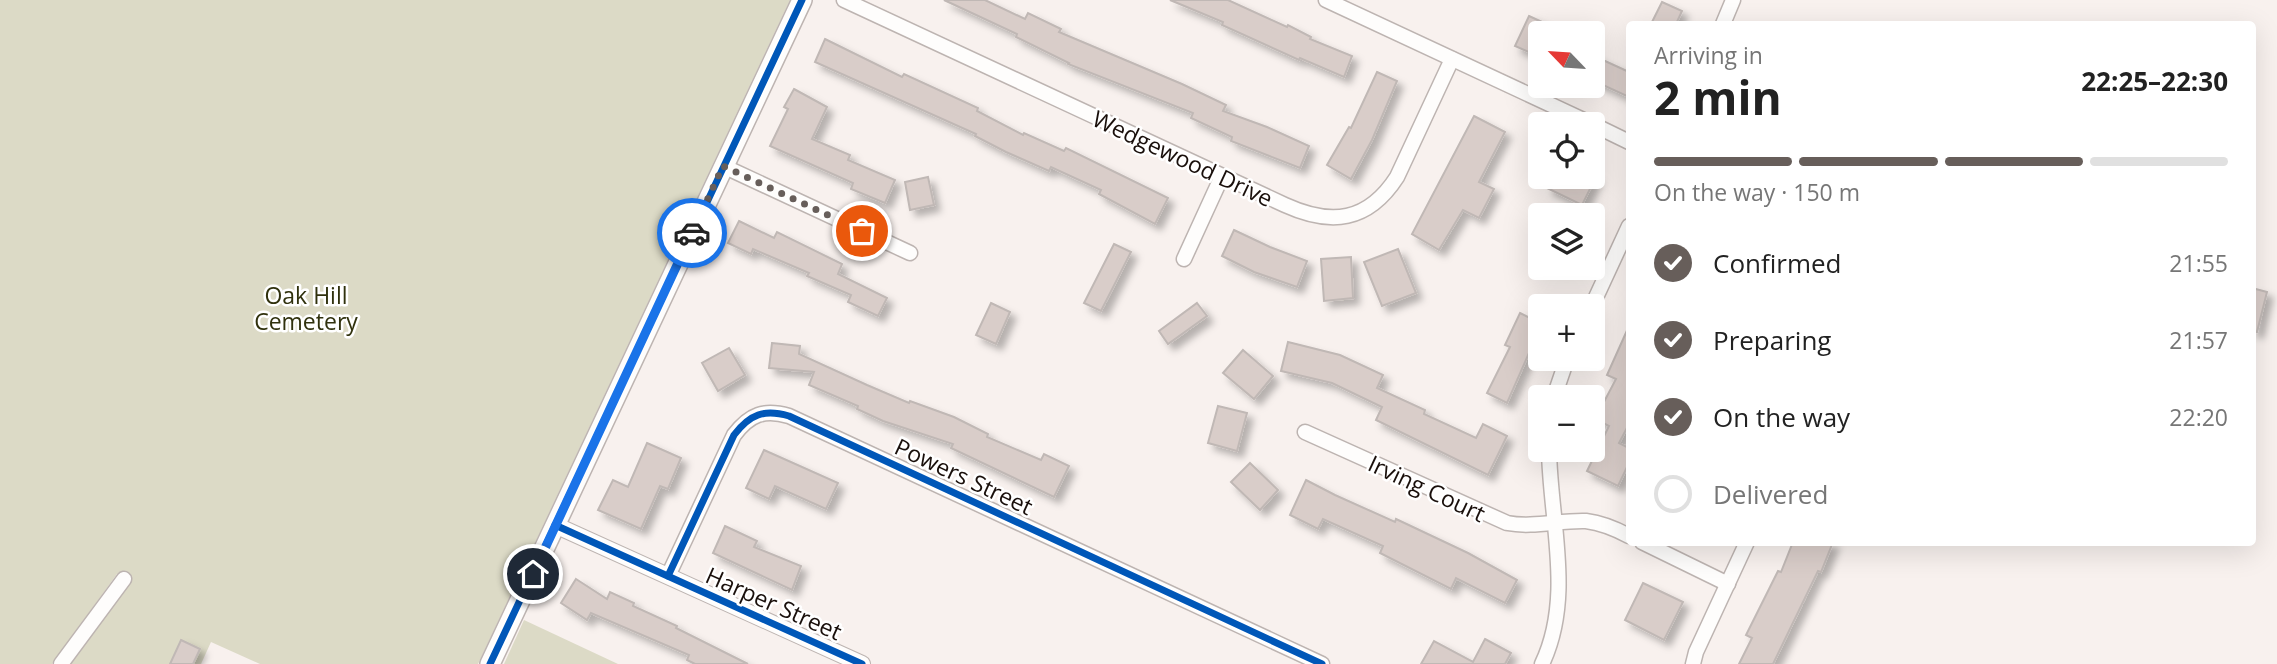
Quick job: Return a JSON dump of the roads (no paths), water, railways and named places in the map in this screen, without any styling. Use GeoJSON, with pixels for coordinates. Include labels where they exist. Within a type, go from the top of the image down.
{"type":"FeatureCollection","features":[{"type":"Feature","properties":{"kind":"main road"},"geometry":{"type":"LineString","coordinates":[[490,664],[802,0]]}},
{"type":"Feature","properties":{"kind":"street","name":"Wedgewood Drive"},"geometry":{"type":"LineString","coordinates":[[844,0],[1304,214],[1322,218],[1343,217],[1361,212],[1387,192],[1397,177],[1452,59]]}},
{"type":"Feature","properties":{"kind":"street"},"geometry":{"type":"LineString","coordinates":[[1326,0],[1566,112]]}},
{"type":"Feature","properties":{"kind":"street"},"geometry":{"type":"LineString","coordinates":[[1724,21],[1733,0]]}},
{"type":"Feature","properties":{"kind":"street"},"geometry":{"type":"LineString","coordinates":[[1605,130],[1626,141]]}},
{"type":"Feature","properties":{"kind":"street"},"geometry":{"type":"LineString","coordinates":[[723,166],[910,253]]}},
{"type":"Feature","properties":{"kind":"street"},"geometry":{"type":"LineString","coordinates":[[1184,259],[1222,176]]}},
{"type":"Feature","properties":{"kind":"street"},"geometry":{"type":"LineString","coordinates":[[1598,294],[1626,232]]}},
{"type":"Feature","properties":{"kind":"street","name":"Powers Street"},"geometry":{"type":"LineString","coordinates":[[668,576],[734,435],[743,423],[757,413],[774,412],[802,422],[1322,664]]}},
{"type":"Feature","properties":{"kind":"street","name":"Irving Court"},"geometry":{"type":"LineString","coordinates":[[1306,432],[1490,517],[1519,525],[1586,521],[1602,524],[1626,535]]}},
{"type":"Feature","properties":{"kind":"street"},"geometry":{"type":"LineString","coordinates":[[1542,664],[1552,639],[1559,596],[1550,462]]}},
{"type":"Feature","properties":{"kind":"street","name":"Harper Street"},"geometry":{"type":"LineString","coordinates":[[555,524],[862,664]]}},
{"type":"Feature","properties":{"kind":"street"},"geometry":{"type":"LineString","coordinates":[[1650,546],[1728,584]]}},
{"type":"Feature","properties":{"kind":"street"},"geometry":{"type":"LineString","coordinates":[[1693,664],[1696,652],[1745,546]]}},
{"type":"Feature","properties":{"kind":"street"},"geometry":{"type":"LineString","coordinates":[[61,664],[124,579]]}},
{"type":"Feature","properties":{"kind":"park label","name":"Oak Hill Cemetery"},"geometry":{"type":"Point","coordinates":[306,308]}}]}
